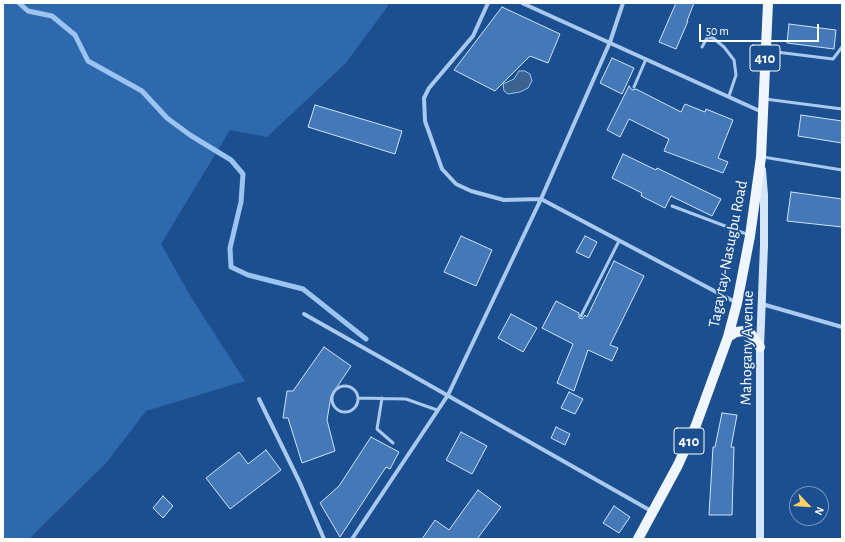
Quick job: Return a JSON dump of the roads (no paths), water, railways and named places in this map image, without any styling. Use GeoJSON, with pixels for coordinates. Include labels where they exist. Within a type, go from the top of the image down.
{"type":"FeatureCollection","features":[{"type":"Feature","properties":{"kind":"main road","name":"Tagaytay-Nasugbu Road"},"geometry":{"type":"LineString","coordinates":[[638,539],[696,425],[728,336],[737,303],[750,236],[761,157],[768,3]]}},
{"type":"Feature","properties":{"kind":"main road","name":"Mahogany Avenue"},"geometry":{"type":"LineString","coordinates":[[760,539],[760,347],[764,195],[761,157]]}},
{"type":"Feature","properties":{"kind":"main road"},"geometry":{"type":"LineString","coordinates":[[728,336],[736,332],[744,331],[751,334],[760,347]]}},
{"type":"Feature","properties":{"kind":"street"},"geometry":{"type":"LineString","coordinates":[[488,3],[473,36],[429,88],[424,98],[425,121],[442,169],[456,184],[471,191],[504,200],[541,199],[737,303]]}},
{"type":"Feature","properties":{"kind":"street"},"geometry":{"type":"LineString","coordinates":[[522,3],[763,112]]}},
{"type":"Feature","properties":{"kind":"street"},"geometry":{"type":"LineString","coordinates":[[352,539],[372,512],[448,395],[541,199],[610,42],[623,3]]}},
{"type":"Feature","properties":{"kind":"street"},"geometry":{"type":"LineString","coordinates":[[762,304],[842,327]]}},
{"type":"Feature","properties":{"kind":"street"},"geometry":{"type":"LineString","coordinates":[[304,314],[653,512]]}},
{"type":"Feature","properties":{"kind":"street"},"geometry":{"type":"LineString","coordinates":[[259,399],[300,483],[324,539]]}},
{"type":"Feature","properties":{"kind":"lane"},"geometry":{"type":"LineString","coordinates":[[702,47],[707,38],[713,38],[724,47],[734,60],[736,75],[729,96]]}},
{"type":"Feature","properties":{"kind":"lane"},"geometry":{"type":"LineString","coordinates":[[766,51],[833,59],[842,47]]}},
{"type":"Feature","properties":{"kind":"lane"},"geometry":{"type":"LineString","coordinates":[[634,87],[646,59]]}},
{"type":"Feature","properties":{"kind":"lane"},"geometry":{"type":"LineString","coordinates":[[764,99],[842,109]]}},
{"type":"Feature","properties":{"kind":"lane"},"geometry":{"type":"LineString","coordinates":[[761,157],[842,170]]}},
{"type":"Feature","properties":{"kind":"lane"},"geometry":{"type":"LineString","coordinates":[[672,206],[720,226],[750,236]]}},
{"type":"Feature","properties":{"kind":"lane"},"geometry":{"type":"LineString","coordinates":[[581,316],[619,241]]}},
{"type":"Feature","properties":{"kind":"lane"},"geometry":{"type":"LineString","coordinates":[[346,386],[354,389],[359,398],[357,406],[346,413],[335,408],[331,400],[337,388],[346,386]]}},
{"type":"Feature","properties":{"kind":"lane"},"geometry":{"type":"LineString","coordinates":[[359,398],[406,399],[437,410]]}},
{"type":"Feature","properties":{"kind":"lane"},"geometry":{"type":"LineString","coordinates":[[382,398],[377,429],[393,443]]}},
{"type":"Feature","properties":{"kind":"waterway"},"geometry":{"type":"LineString","coordinates":[[19,3],[28,11],[52,16],[75,35],[88,61],[142,91],[167,118],[190,135],[231,160],[243,174],[241,202],[230,248],[231,267],[248,275],[303,289],[366,339]]}}]}
